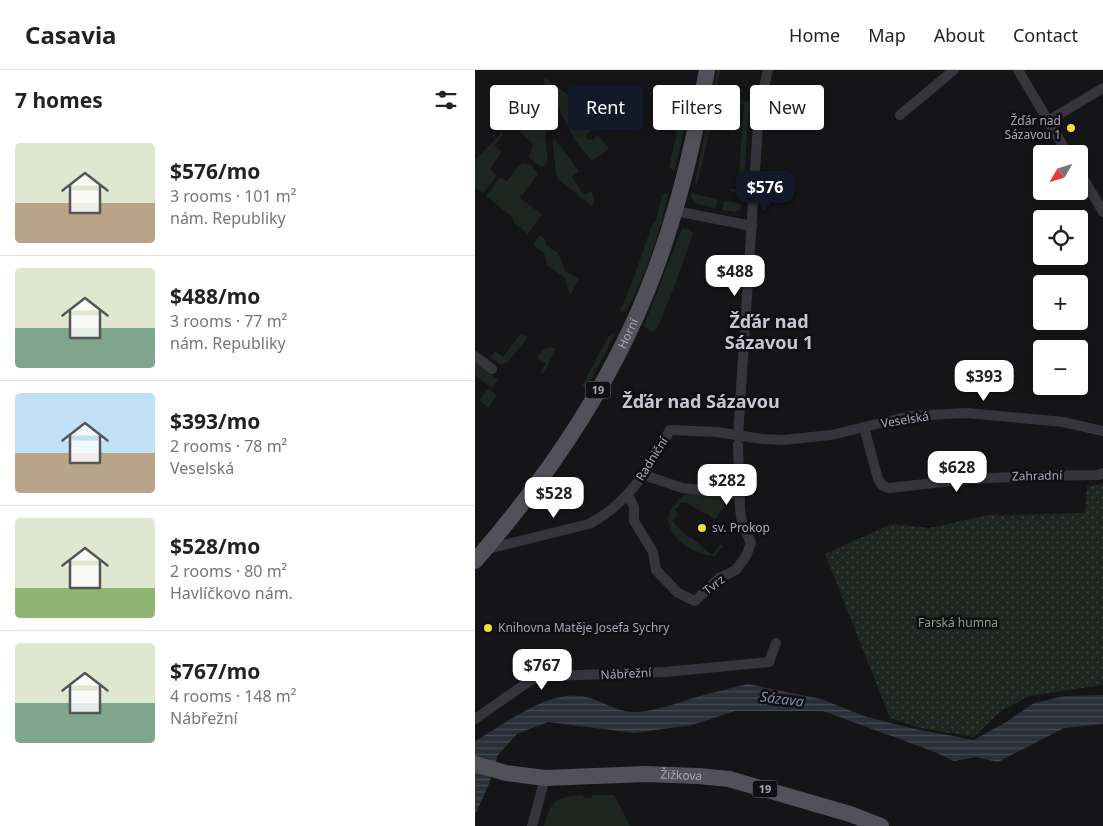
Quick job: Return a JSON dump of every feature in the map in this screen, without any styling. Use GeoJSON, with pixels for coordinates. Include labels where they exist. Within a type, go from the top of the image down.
{"type":"FeatureCollection","features":[{"type":"Feature","properties":{"kind":"main road","name":"Horní"},"geometry":{"type":"LineString","coordinates":[[480,555],[556,459],[588,409],[631,329],[675,211],[699,114],[707,70]]}},
{"type":"Feature","properties":{"kind":"main road","name":"Žižkova"},"geometry":{"type":"LineString","coordinates":[[475,764],[506,773],[545,778],[645,774],[729,779],[850,814],[881,826]]}},
{"type":"Feature","properties":{"kind":"street","name":"Tvrz"},"geometry":{"type":"LineString","coordinates":[[628,495],[634,507],[634,521],[653,552],[656,570],[678,593],[695,601],[719,578],[735,570],[746,556],[751,543],[742,523],[739,494],[738,440],[759,108],[768,70]]}},
{"type":"Feature","properties":{"kind":"street"},"geometry":{"type":"LineString","coordinates":[[900,114],[954,70]]}},
{"type":"Feature","properties":{"kind":"street"},"geometry":{"type":"LineString","coordinates":[[1018,70],[1063,145]]}},
{"type":"Feature","properties":{"kind":"street"},"geometry":{"type":"LineString","coordinates":[[1048,120],[1103,88]]}},
{"type":"Feature","properties":{"kind":"street"},"geometry":{"type":"LineString","coordinates":[[1088,186],[1103,212]]}},
{"type":"Feature","properties":{"kind":"street"},"geometry":{"type":"LineString","coordinates":[[675,211],[752,226]]}},
{"type":"Feature","properties":{"kind":"street"},"geometry":{"type":"LineString","coordinates":[[475,356],[492,369]]}},
{"type":"Feature","properties":{"kind":"street","name":"Veselská"},"geometry":{"type":"LineString","coordinates":[[738,440],[783,440],[831,435],[909,416],[966,413],[1063,422],[1103,431]]}},
{"type":"Feature","properties":{"kind":"street","name":"Zahradní"},"geometry":{"type":"LineString","coordinates":[[864,427],[878,479],[883,486],[889,488],[970,479],[1098,475],[1103,473]]}},
{"type":"Feature","properties":{"kind":"street","name":"Radniční"},"geometry":{"type":"LineString","coordinates":[[480,555],[589,524],[608,513],[628,495],[644,475],[670,430],[717,432],[738,440]]}},
{"type":"Feature","properties":{"kind":"street"},"geometry":{"type":"LineString","coordinates":[[644,475],[682,488],[739,494]]}},
{"type":"Feature","properties":{"kind":"street","name":"Nábřežní"},"geometry":{"type":"LineString","coordinates":[[475,719],[531,680],[551,676],[665,672],[769,662],[776,643]]}},
{"type":"Feature","properties":{"kind":"street"},"geometry":{"type":"LineString","coordinates":[[532,826],[545,778]]}},
{"type":"Feature","properties":{"kind":"green space"},"geometry":{"type":"Polygon","coordinates":[[[717,70],[720,70],[718,85],[714,85],[717,70]]]}},
{"type":"Feature","properties":{"kind":"green space"},"geometry":{"type":"Polygon","coordinates":[[[545,78],[555,85],[544,85],[545,78]]]}},
{"type":"Feature","properties":{"kind":"green space"},"geometry":{"type":"Polygon","coordinates":[[[558,87],[568,94],[568,127],[558,108],[558,87]]]}},
{"type":"Feature","properties":{"kind":"green space"},"geometry":{"type":"Polygon","coordinates":[[[740,100],[750,102],[744,183],[750,189],[750,192],[732,192],[730,189],[738,189],[744,104],[740,103],[740,100]]]}},
{"type":"Feature","properties":{"kind":"green space"},"geometry":{"type":"Polygon","coordinates":[[[546,130],[545,136],[548,162],[542,167],[529,157],[533,144],[519,131],[546,130]]]}},
{"type":"Feature","properties":{"kind":"green space"},"geometry":{"type":"Polygon","coordinates":[[[570,130],[592,130],[587,134],[587,139],[592,140],[598,135],[609,149],[592,161],[575,140],[570,130]]]}},
{"type":"Feature","properties":{"kind":"green space"},"geometry":{"type":"Polygon","coordinates":[[[677,130],[684,130],[674,171],[669,167],[677,130]]]}},
{"type":"Feature","properties":{"kind":"green space"},"geometry":{"type":"Polygon","coordinates":[[[705,130],[710,130],[697,185],[695,183],[705,130]]]}},
{"type":"Feature","properties":{"kind":"green space"},"geometry":{"type":"Polygon","coordinates":[[[502,133],[494,146],[502,152],[490,169],[497,176],[482,193],[475,187],[475,160],[502,133]]]}},
{"type":"Feature","properties":{"kind":"green space"},"geometry":{"type":"Polygon","coordinates":[[[555,139],[579,171],[572,177],[584,195],[592,191],[594,203],[592,206],[558,179],[553,145],[553,140],[555,139]]]}},
{"type":"Feature","properties":{"kind":"green space"},"geometry":{"type":"Polygon","coordinates":[[[523,163],[531,165],[538,174],[520,198],[542,214],[528,234],[515,224],[513,218],[486,196],[500,177],[507,181],[519,165],[523,163]]]}},
{"type":"Feature","properties":{"kind":"green space"},"geometry":{"type":"Polygon","coordinates":[[[691,193],[716,199],[716,207],[697,204],[691,197],[691,193]]]}},
{"type":"Feature","properties":{"kind":"green space"},"geometry":{"type":"Polygon","coordinates":[[[668,194],[661,225],[646,269],[626,312],[620,311],[652,225],[656,220],[662,195],[668,194]]]}},
{"type":"Feature","properties":{"kind":"green space"},"geometry":{"type":"Polygon","coordinates":[[[724,201],[739,203],[741,205],[740,210],[736,212],[722,210],[724,201]]]}},
{"type":"Feature","properties":{"kind":"green space"},"geometry":{"type":"Polygon","coordinates":[[[682,228],[690,230],[693,234],[657,329],[651,331],[641,324],[645,323],[682,228]]]}},
{"type":"Feature","properties":{"kind":"green space"},"geometry":{"type":"Polygon","coordinates":[[[540,235],[546,241],[545,244],[558,253],[565,271],[579,279],[570,295],[564,277],[547,265],[544,253],[533,245],[540,235]]]}},
{"type":"Feature","properties":{"kind":"green space"},"geometry":{"type":"Polygon","coordinates":[[[521,333],[528,337],[508,362],[501,365],[491,358],[495,351],[503,357],[521,333]]]}},
{"type":"Feature","properties":{"kind":"green space"},"geometry":{"type":"Polygon","coordinates":[[[613,333],[615,334],[587,388],[582,386],[608,337],[613,333]]]}},
{"type":"Feature","properties":{"kind":"green space"},"geometry":{"type":"Polygon","coordinates":[[[551,347],[556,349],[543,374],[541,372],[546,363],[537,358],[542,350],[551,347]]]}},
{"type":"Feature","properties":{"kind":"green space"},"geometry":{"type":"Polygon","coordinates":[[[475,362],[498,380],[492,388],[475,376],[475,362]]]}},
{"type":"Feature","properties":{"kind":"green space"},"geometry":{"type":"Polygon","coordinates":[[[488,389],[497,395],[488,408],[479,400],[488,389]]]}},
{"type":"Feature","properties":{"kind":"green space","name":"Farská humna"},"geometry":{"type":"Polygon","coordinates":[[[1103,484],[1103,685],[1029,696],[1000,712],[974,737],[920,728],[890,718],[825,554],[891,524],[929,528],[988,515],[1085,513],[1087,486],[1103,484]]]}},
{"type":"Feature","properties":{"kind":"green space"},"geometry":{"type":"Polygon","coordinates":[[[689,493],[716,494],[725,500],[724,507],[716,518],[714,519],[705,514],[687,503],[687,501],[686,503],[679,502],[680,504],[677,509],[675,508],[678,515],[674,518],[673,522],[687,536],[712,555],[721,544],[723,546],[715,556],[705,555],[686,546],[672,531],[669,523],[669,513],[680,499],[689,493]]]}},
{"type":"Feature","properties":{"kind":"green space"},"geometry":{"type":"Polygon","coordinates":[[[583,795],[584,798],[592,798],[592,795],[614,795],[630,826],[544,826],[552,805],[556,801],[566,797],[583,795]]]}},
{"type":"Feature","properties":{"kind":"water","name":"Sázava"},"geometry":{"type":"Polygon","coordinates":[[[748,684],[821,699],[867,717],[915,729],[974,740],[1034,703],[1065,696],[1103,695],[1103,724],[1064,728],[998,762],[976,757],[954,761],[823,711],[735,711],[692,725],[634,733],[548,722],[517,734],[498,755],[489,784],[475,815],[475,741],[526,710],[554,699],[582,696],[621,710],[641,712],[748,684]]]}},
{"type":"Feature","properties":{"kind":"place","name":"Žďár nad Sázavou 1"},"geometry":{"type":"Point","coordinates":[1071,128]}},
{"type":"Feature","properties":{"kind":"place","name":"sv. Prokop"},"geometry":{"type":"Point","coordinates":[702,528]}},
{"type":"Feature","properties":{"kind":"place","name":"Knihovna Matěje Josefa Sychry"},"geometry":{"type":"Point","coordinates":[488,628]}},
{"type":"Feature","properties":{"kind":"district","name":"Žďár nad Sázavou 1"},"geometry":{"type":"Point","coordinates":[769,332]}},
{"type":"Feature","properties":{"kind":"district","name":"Žďár nad Sázavou"},"geometry":{"type":"Point","coordinates":[701,402]}}]}
